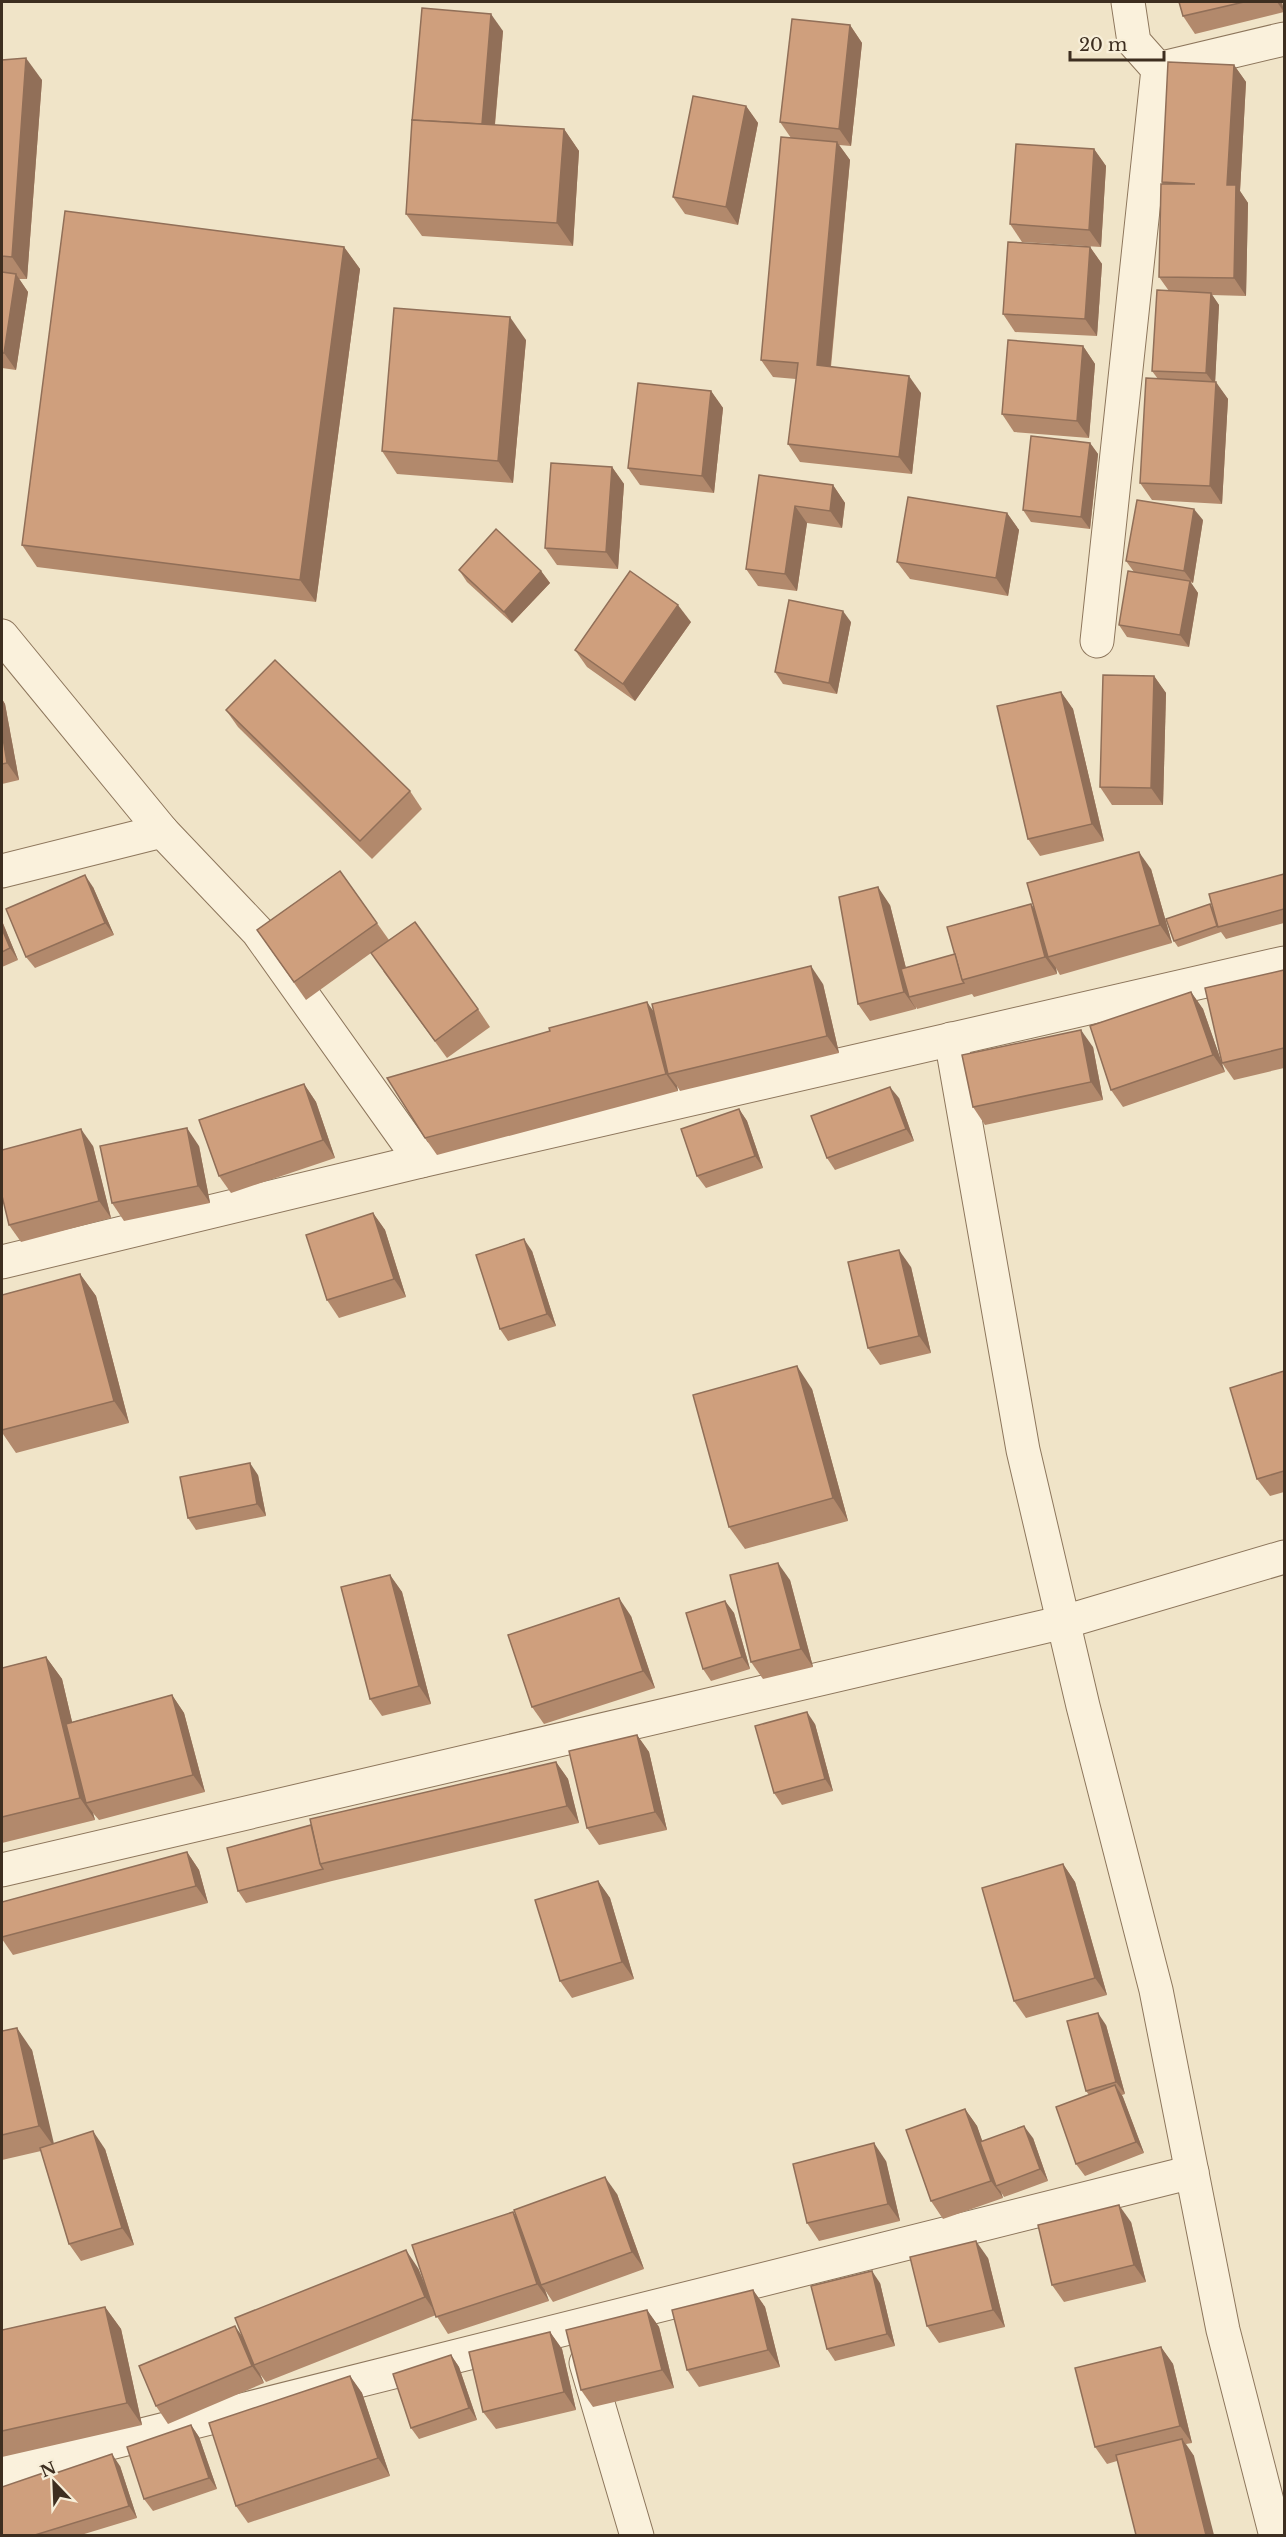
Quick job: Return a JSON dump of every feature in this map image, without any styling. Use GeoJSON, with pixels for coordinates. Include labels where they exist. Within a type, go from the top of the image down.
{"type":"FeatureCollection","features":[{"type":"Feature","properties":{"kind":"street"},"geometry":{"type":"LineString","coordinates":[[1096,641],[1158,69],[1134,42],[1128,2]]}},
{"type":"Feature","properties":{"kind":"street"},"geometry":{"type":"LineString","coordinates":[[1158,69],[1284,39]]}},
{"type":"Feature","properties":{"kind":"street"},"geometry":{"type":"LineString","coordinates":[[2,636],[162,831],[258,932],[421,1161]]}},
{"type":"Feature","properties":{"kind":"street"},"geometry":{"type":"LineString","coordinates":[[2,871],[162,831]]}},
{"type":"Feature","properties":{"kind":"street"},"geometry":{"type":"LineString","coordinates":[[2,1262],[421,1161],[1284,963]]}},
{"type":"Feature","properties":{"kind":"street"},"geometry":{"type":"LineString","coordinates":[[951,1040],[1023,1450],[1156,1990],[1223,2330],[1276,2535]]}},
{"type":"Feature","properties":{"kind":"street"},"geometry":{"type":"LineString","coordinates":[[2,1870],[1064,1622],[1284,1557]]}},
{"type":"Feature","properties":{"kind":"street"},"geometry":{"type":"LineString","coordinates":[[2,2470],[1192,2172]]}},
{"type":"Feature","properties":{"kind":"street"},"geometry":{"type":"LineString","coordinates":[[576,2326],[609,2447],[637,2535]]}},
{"type":"Feature","properties":{"kind":"building"},"geometry":{"type":"Polygon","coordinates":[[[1179,2],[1244,2],[1183,16],[1179,2]]]}},
{"type":"Feature","properties":{"kind":"building"},"geometry":{"type":"Polygon","coordinates":[[[422,8],[491,14],[482,124],[412,120],[422,8]]]}},
{"type":"Feature","properties":{"kind":"building"},"geometry":{"type":"Polygon","coordinates":[[[792,19],[850,25],[839,129],[780,122],[792,19]]]}},
{"type":"Feature","properties":{"kind":"building"},"geometry":{"type":"Polygon","coordinates":[[[26,58],[12,257],[2,256],[2,60],[26,58]]]}},
{"type":"Feature","properties":{"kind":"building"},"geometry":{"type":"Polygon","coordinates":[[[1168,62],[1234,65],[1227,185],[1236,185],[1234,278],[1159,277],[1161,184],[1195,184],[1162,182],[1168,62]]]}},
{"type":"Feature","properties":{"kind":"building"},"geometry":{"type":"Polygon","coordinates":[[[693,96],[746,106],[726,207],[673,197],[693,96]]]}},
{"type":"Feature","properties":{"kind":"building"},"geometry":{"type":"Polygon","coordinates":[[[412,120],[564,129],[557,223],[406,214],[412,120]]]}},
{"type":"Feature","properties":{"kind":"building"},"geometry":{"type":"Polygon","coordinates":[[[781,137],[837,142],[817,365],[909,376],[899,457],[788,444],[798,363],[761,360],[781,137]]]}},
{"type":"Feature","properties":{"kind":"building"},"geometry":{"type":"Polygon","coordinates":[[[1016,144],[1094,149],[1089,230],[1010,224],[1016,144]]]}},
{"type":"Feature","properties":{"kind":"building"},"geometry":{"type":"Polygon","coordinates":[[[65,211],[344,247],[300,580],[22,545],[65,211]]]}},
{"type":"Feature","properties":{"kind":"building"},"geometry":{"type":"Polygon","coordinates":[[[1008,242],[1090,247],[1085,319],[1003,314],[1008,242]]]}},
{"type":"Feature","properties":{"kind":"building"},"geometry":{"type":"Polygon","coordinates":[[[2,272],[16,274],[4,353],[2,353],[2,272]]]}},
{"type":"Feature","properties":{"kind":"building"},"geometry":{"type":"Polygon","coordinates":[[[1157,290],[1211,293],[1206,373],[1152,371],[1157,290]]]}},
{"type":"Feature","properties":{"kind":"building"},"geometry":{"type":"Polygon","coordinates":[[[394,308],[510,317],[498,461],[382,451],[394,308]]]}},
{"type":"Feature","properties":{"kind":"building"},"geometry":{"type":"Polygon","coordinates":[[[1008,340],[1083,346],[1077,421],[1002,414],[1008,340]]]}},
{"type":"Feature","properties":{"kind":"building"},"geometry":{"type":"Polygon","coordinates":[[[1146,378],[1216,382],[1210,486],[1140,483],[1146,378]]]}},
{"type":"Feature","properties":{"kind":"building"},"geometry":{"type":"Polygon","coordinates":[[[638,383],[711,391],[702,476],[628,468],[638,383]]]}},
{"type":"Feature","properties":{"kind":"building"},"geometry":{"type":"Polygon","coordinates":[[[1031,436],[1090,443],[1081,517],[1023,510],[1031,436]]]}},
{"type":"Feature","properties":{"kind":"building"},"geometry":{"type":"Polygon","coordinates":[[[551,463],[612,467],[606,552],[545,548],[551,463]]]}},
{"type":"Feature","properties":{"kind":"building"},"geometry":{"type":"Polygon","coordinates":[[[759,475],[833,485],[830,511],[795,506],[785,574],[746,569],[759,475]]]}},
{"type":"Feature","properties":{"kind":"building"},"geometry":{"type":"Polygon","coordinates":[[[908,497],[1007,513],[996,578],[897,562],[908,497]]]}},
{"type":"Feature","properties":{"kind":"building"},"geometry":{"type":"Polygon","coordinates":[[[1137,500],[1194,509],[1184,571],[1126,561],[1137,500]]]}},
{"type":"Feature","properties":{"kind":"building"},"geometry":{"type":"Polygon","coordinates":[[[496,529],[541,571],[504,612],[459,570],[496,529]]]}},
{"type":"Feature","properties":{"kind":"building"},"geometry":{"type":"Polygon","coordinates":[[[630,571],[678,605],[623,684],[575,650],[630,571]]]}},
{"type":"Feature","properties":{"kind":"building"},"geometry":{"type":"Polygon","coordinates":[[[1128,571],[1190,581],[1180,635],[1119,625],[1128,571]]]}},
{"type":"Feature","properties":{"kind":"building"},"geometry":{"type":"Polygon","coordinates":[[[789,600],[843,611],[829,683],[775,672],[789,600]]]}},
{"type":"Feature","properties":{"kind":"building"},"geometry":{"type":"Polygon","coordinates":[[[275,660],[410,791],[360,841],[226,710],[275,660]]]}},
{"type":"Feature","properties":{"kind":"building"},"geometry":{"type":"Polygon","coordinates":[[[1103,675],[1154,676],[1151,788],[1100,787],[1103,675]]]}},
{"type":"Feature","properties":{"kind":"building"},"geometry":{"type":"Polygon","coordinates":[[[1061,692],[1092,824],[1028,839],[997,706],[1061,692]]]}},
{"type":"Feature","properties":{"kind":"building"},"geometry":{"type":"Polygon","coordinates":[[[2,732],[7,763],[2,764],[2,732]]]}},
{"type":"Feature","properties":{"kind":"building"},"geometry":{"type":"Polygon","coordinates":[[[1139,852],[1160,925],[1048,957],[1027,883],[1139,852]]]}},
{"type":"Feature","properties":{"kind":"building"},"geometry":{"type":"Polygon","coordinates":[[[340,871],[377,923],[294,982],[257,930],[340,871]]]}},
{"type":"Feature","properties":{"kind":"building"},"geometry":{"type":"Polygon","coordinates":[[[1284,874],[1284,909],[1218,927],[1209,894],[1284,874]]]}},
{"type":"Feature","properties":{"kind":"building"},"geometry":{"type":"Polygon","coordinates":[[[85,875],[105,923],[26,957],[6,909],[85,875]]]}},
{"type":"Feature","properties":{"kind":"building"},"geometry":{"type":"Polygon","coordinates":[[[878,887],[904,992],[858,1004],[839,897],[878,887]]]}},
{"type":"Feature","properties":{"kind":"building"},"geometry":{"type":"Polygon","coordinates":[[[1031,904],[1045,957],[962,980],[947,927],[1031,904]]]}},
{"type":"Feature","properties":{"kind":"building"},"geometry":{"type":"Polygon","coordinates":[[[1210,904],[1217,926],[1174,941],[1166,919],[1210,904]]]}},
{"type":"Feature","properties":{"kind":"building"},"geometry":{"type":"Polygon","coordinates":[[[415,922],[478,1009],[435,1041],[371,953],[415,922]]]}},
{"type":"Feature","properties":{"kind":"building"},"geometry":{"type":"Polygon","coordinates":[[[2,929],[10,948],[2,952],[2,929]]]}},
{"type":"Feature","properties":{"kind":"building"},"geometry":{"type":"Polygon","coordinates":[[[955,954],[964,983],[909,997],[901,969],[955,954]]]}},
{"type":"Feature","properties":{"kind":"building"},"geometry":{"type":"Polygon","coordinates":[[[811,966],[827,1036],[668,1074],[652,1004],[811,966]]]}},
{"type":"Feature","properties":{"kind":"building"},"geometry":{"type":"Polygon","coordinates":[[[1284,970],[1284,1048],[1222,1063],[1205,988],[1284,970]]]}},
{"type":"Feature","properties":{"kind":"building"},"geometry":{"type":"Polygon","coordinates":[[[1191,992],[1213,1055],[1111,1090],[1090,1026],[1191,992]]]}},
{"type":"Feature","properties":{"kind":"building"},"geometry":{"type":"Polygon","coordinates":[[[647,1002],[666,1074],[425,1138],[387,1078],[550,1031],[549,1028],[647,1002]]]}},
{"type":"Feature","properties":{"kind":"building"},"geometry":{"type":"Polygon","coordinates":[[[1081,1030],[1091,1082],[973,1107],[962,1055],[1081,1030]]]}},
{"type":"Feature","properties":{"kind":"building"},"geometry":{"type":"Polygon","coordinates":[[[304,1084],[323,1140],[219,1176],[199,1120],[304,1084]]]}},
{"type":"Feature","properties":{"kind":"building"},"geometry":{"type":"Polygon","coordinates":[[[890,1087],[906,1129],[827,1158],[811,1116],[890,1087]]]}},
{"type":"Feature","properties":{"kind":"building"},"geometry":{"type":"Polygon","coordinates":[[[739,1109],[755,1156],[697,1176],[681,1129],[739,1109]]]}},
{"type":"Feature","properties":{"kind":"building"},"geometry":{"type":"Polygon","coordinates":[[[187,1128],[198,1186],[112,1203],[100,1146],[187,1128]]]}},
{"type":"Feature","properties":{"kind":"building"},"geometry":{"type":"Polygon","coordinates":[[[81,1129],[99,1201],[9,1225],[2,1196],[2,1150],[81,1129]]]}},
{"type":"Feature","properties":{"kind":"building"},"geometry":{"type":"Polygon","coordinates":[[[373,1213],[394,1279],[327,1300],[306,1235],[373,1213]]]}},
{"type":"Feature","properties":{"kind":"building"},"geometry":{"type":"Polygon","coordinates":[[[524,1239],[547,1314],[500,1329],[476,1255],[524,1239]]]}},
{"type":"Feature","properties":{"kind":"building"},"geometry":{"type":"Polygon","coordinates":[[[899,1250],[919,1336],[868,1348],[848,1262],[899,1250]]]}},
{"type":"Feature","properties":{"kind":"building"},"geometry":{"type":"Polygon","coordinates":[[[80,1274],[114,1401],[2,1430],[2,1295],[80,1274]]]}},
{"type":"Feature","properties":{"kind":"building"},"geometry":{"type":"Polygon","coordinates":[[[797,1366],[833,1498],[729,1527],[693,1395],[797,1366]]]}},
{"type":"Feature","properties":{"kind":"building"},"geometry":{"type":"Polygon","coordinates":[[[1284,1371],[1284,1471],[1257,1479],[1230,1388],[1284,1371]]]}},
{"type":"Feature","properties":{"kind":"building"},"geometry":{"type":"Polygon","coordinates":[[[250,1463],[257,1504],[188,1518],[180,1477],[250,1463]]]}},
{"type":"Feature","properties":{"kind":"building"},"geometry":{"type":"Polygon","coordinates":[[[778,1563],[801,1649],[751,1662],[730,1575],[778,1563]]]}},
{"type":"Feature","properties":{"kind":"building"},"geometry":{"type":"Polygon","coordinates":[[[390,1575],[419,1686],[370,1699],[341,1587],[390,1575]]]}},
{"type":"Feature","properties":{"kind":"building"},"geometry":{"type":"Polygon","coordinates":[[[619,1598],[643,1671],[532,1707],[508,1635],[619,1598]]]}},
{"type":"Feature","properties":{"kind":"building"},"geometry":{"type":"Polygon","coordinates":[[[725,1601],[742,1657],[703,1669],[686,1613],[725,1601]]]}},
{"type":"Feature","properties":{"kind":"building"},"geometry":{"type":"Polygon","coordinates":[[[46,1657],[80,1798],[2,1817],[2,1668],[46,1657]]]}},
{"type":"Feature","properties":{"kind":"building"},"geometry":{"type":"Polygon","coordinates":[[[172,1695],[193,1775],[86,1803],[66,1724],[172,1695]]]}},
{"type":"Feature","properties":{"kind":"building"},"geometry":{"type":"Polygon","coordinates":[[[807,1712],[825,1779],[774,1793],[755,1726],[807,1712]]]}},
{"type":"Feature","properties":{"kind":"building"},"geometry":{"type":"Polygon","coordinates":[[[637,1735],[655,1812],[587,1828],[569,1751],[637,1735]]]}},
{"type":"Feature","properties":{"kind":"building"},"geometry":{"type":"Polygon","coordinates":[[[556,1762],[567,1806],[320,1864],[310,1819],[556,1762]]]}},
{"type":"Feature","properties":{"kind":"building"},"geometry":{"type":"Polygon","coordinates":[[[311,1825],[323,1869],[238,1891],[227,1848],[311,1825]]]}},
{"type":"Feature","properties":{"kind":"building"},"geometry":{"type":"Polygon","coordinates":[[[187,1852],[196,1886],[2,1937],[2,1902],[187,1852]]]}},
{"type":"Feature","properties":{"kind":"building"},"geometry":{"type":"Polygon","coordinates":[[[1063,1864],[1095,1978],[1014,2001],[982,1888],[1063,1864]]]}},
{"type":"Feature","properties":{"kind":"building"},"geometry":{"type":"Polygon","coordinates":[[[598,1881],[622,1962],[560,1981],[535,1900],[598,1881]]]}},
{"type":"Feature","properties":{"kind":"building"},"geometry":{"type":"Polygon","coordinates":[[[1098,2013],[1116,2082],[1086,2091],[1067,2021],[1098,2013]]]}},
{"type":"Feature","properties":{"kind":"building"},"geometry":{"type":"Polygon","coordinates":[[[17,2028],[39,2126],[2,2135],[2,2031],[17,2028]]]}},
{"type":"Feature","properties":{"kind":"building"},"geometry":{"type":"Polygon","coordinates":[[[1115,2085],[1136,2142],[1076,2164],[1056,2107],[1115,2085]]]}},
{"type":"Feature","properties":{"kind":"building"},"geometry":{"type":"Polygon","coordinates":[[[965,2109],[991,2181],[931,2201],[906,2130],[965,2109]]]}},
{"type":"Feature","properties":{"kind":"building"},"geometry":{"type":"Polygon","coordinates":[[[1024,2126],[1040,2169],[996,2186],[980,2142],[1024,2126]]]}},
{"type":"Feature","properties":{"kind":"building"},"geometry":{"type":"Polygon","coordinates":[[[93,2131],[122,2228],[69,2244],[40,2148],[93,2131]]]}},
{"type":"Feature","properties":{"kind":"building"},"geometry":{"type":"Polygon","coordinates":[[[874,2143],[888,2204],[807,2223],[793,2164],[874,2143]]]}},
{"type":"Feature","properties":{"kind":"building"},"geometry":{"type":"Polygon","coordinates":[[[605,2177],[632,2252],[541,2285],[514,2210],[605,2177]]]}},
{"type":"Feature","properties":{"kind":"building"},"geometry":{"type":"Polygon","coordinates":[[[1119,2205],[1134,2265],[1052,2285],[1038,2225],[1119,2205]]]}},
{"type":"Feature","properties":{"kind":"building"},"geometry":{"type":"Polygon","coordinates":[[[513,2212],[537,2284],[436,2317],[412,2245],[513,2212]]]}},
{"type":"Feature","properties":{"kind":"building"},"geometry":{"type":"Polygon","coordinates":[[[976,2241],[993,2310],[927,2326],[910,2257],[976,2241]]]}},
{"type":"Feature","properties":{"kind":"building"},"geometry":{"type":"Polygon","coordinates":[[[406,2250],[425,2297],[254,2365],[235,2318],[406,2250]]]}},
{"type":"Feature","properties":{"kind":"building"},"geometry":{"type":"Polygon","coordinates":[[[872,2271],[887,2334],[827,2349],[811,2286],[872,2271]]]}},
{"type":"Feature","properties":{"kind":"building"},"geometry":{"type":"Polygon","coordinates":[[[753,2290],[768,2350],[687,2370],[672,2310],[753,2290]]]}},
{"type":"Feature","properties":{"kind":"building"},"geometry":{"type":"Polygon","coordinates":[[[105,2307],[127,2403],[2,2431],[2,2330],[105,2307]]]}},
{"type":"Feature","properties":{"kind":"building"},"geometry":{"type":"Polygon","coordinates":[[[647,2310],[662,2370],[581,2390],[566,2330],[647,2310]]]}},
{"type":"Feature","properties":{"kind":"building"},"geometry":{"type":"Polygon","coordinates":[[[235,2326],[252,2366],[156,2406],[139,2366],[235,2326]]]}},
{"type":"Feature","properties":{"kind":"building"},"geometry":{"type":"Polygon","coordinates":[[[550,2332],[564,2392],[483,2412],[469,2352],[550,2332]]]}},
{"type":"Feature","properties":{"kind":"building"},"geometry":{"type":"Polygon","coordinates":[[[1161,2347],[1180,2426],[1095,2447],[1075,2368],[1161,2347]]]}},
{"type":"Feature","properties":{"kind":"building"},"geometry":{"type":"Polygon","coordinates":[[[451,2355],[469,2408],[411,2428],[393,2374],[451,2355]]]}},
{"type":"Feature","properties":{"kind":"building"},"geometry":{"type":"Polygon","coordinates":[[[350,2376],[378,2458],[236,2506],[209,2423],[350,2376]]]}},
{"type":"Feature","properties":{"kind":"building"},"geometry":{"type":"Polygon","coordinates":[[[191,2425],[209,2478],[144,2499],[127,2447],[191,2425]]]}},
{"type":"Feature","properties":{"kind":"building"},"geometry":{"type":"Polygon","coordinates":[[[1182,2439],[1206,2535],[1136,2535],[1116,2455],[1182,2439]]]}},
{"type":"Feature","properties":{"kind":"building"},"geometry":{"type":"Polygon","coordinates":[[[112,2454],[129,2506],[35,2535],[2,2535],[2,2487],[46,2472],[47,2476],[112,2454]]]}}]}
